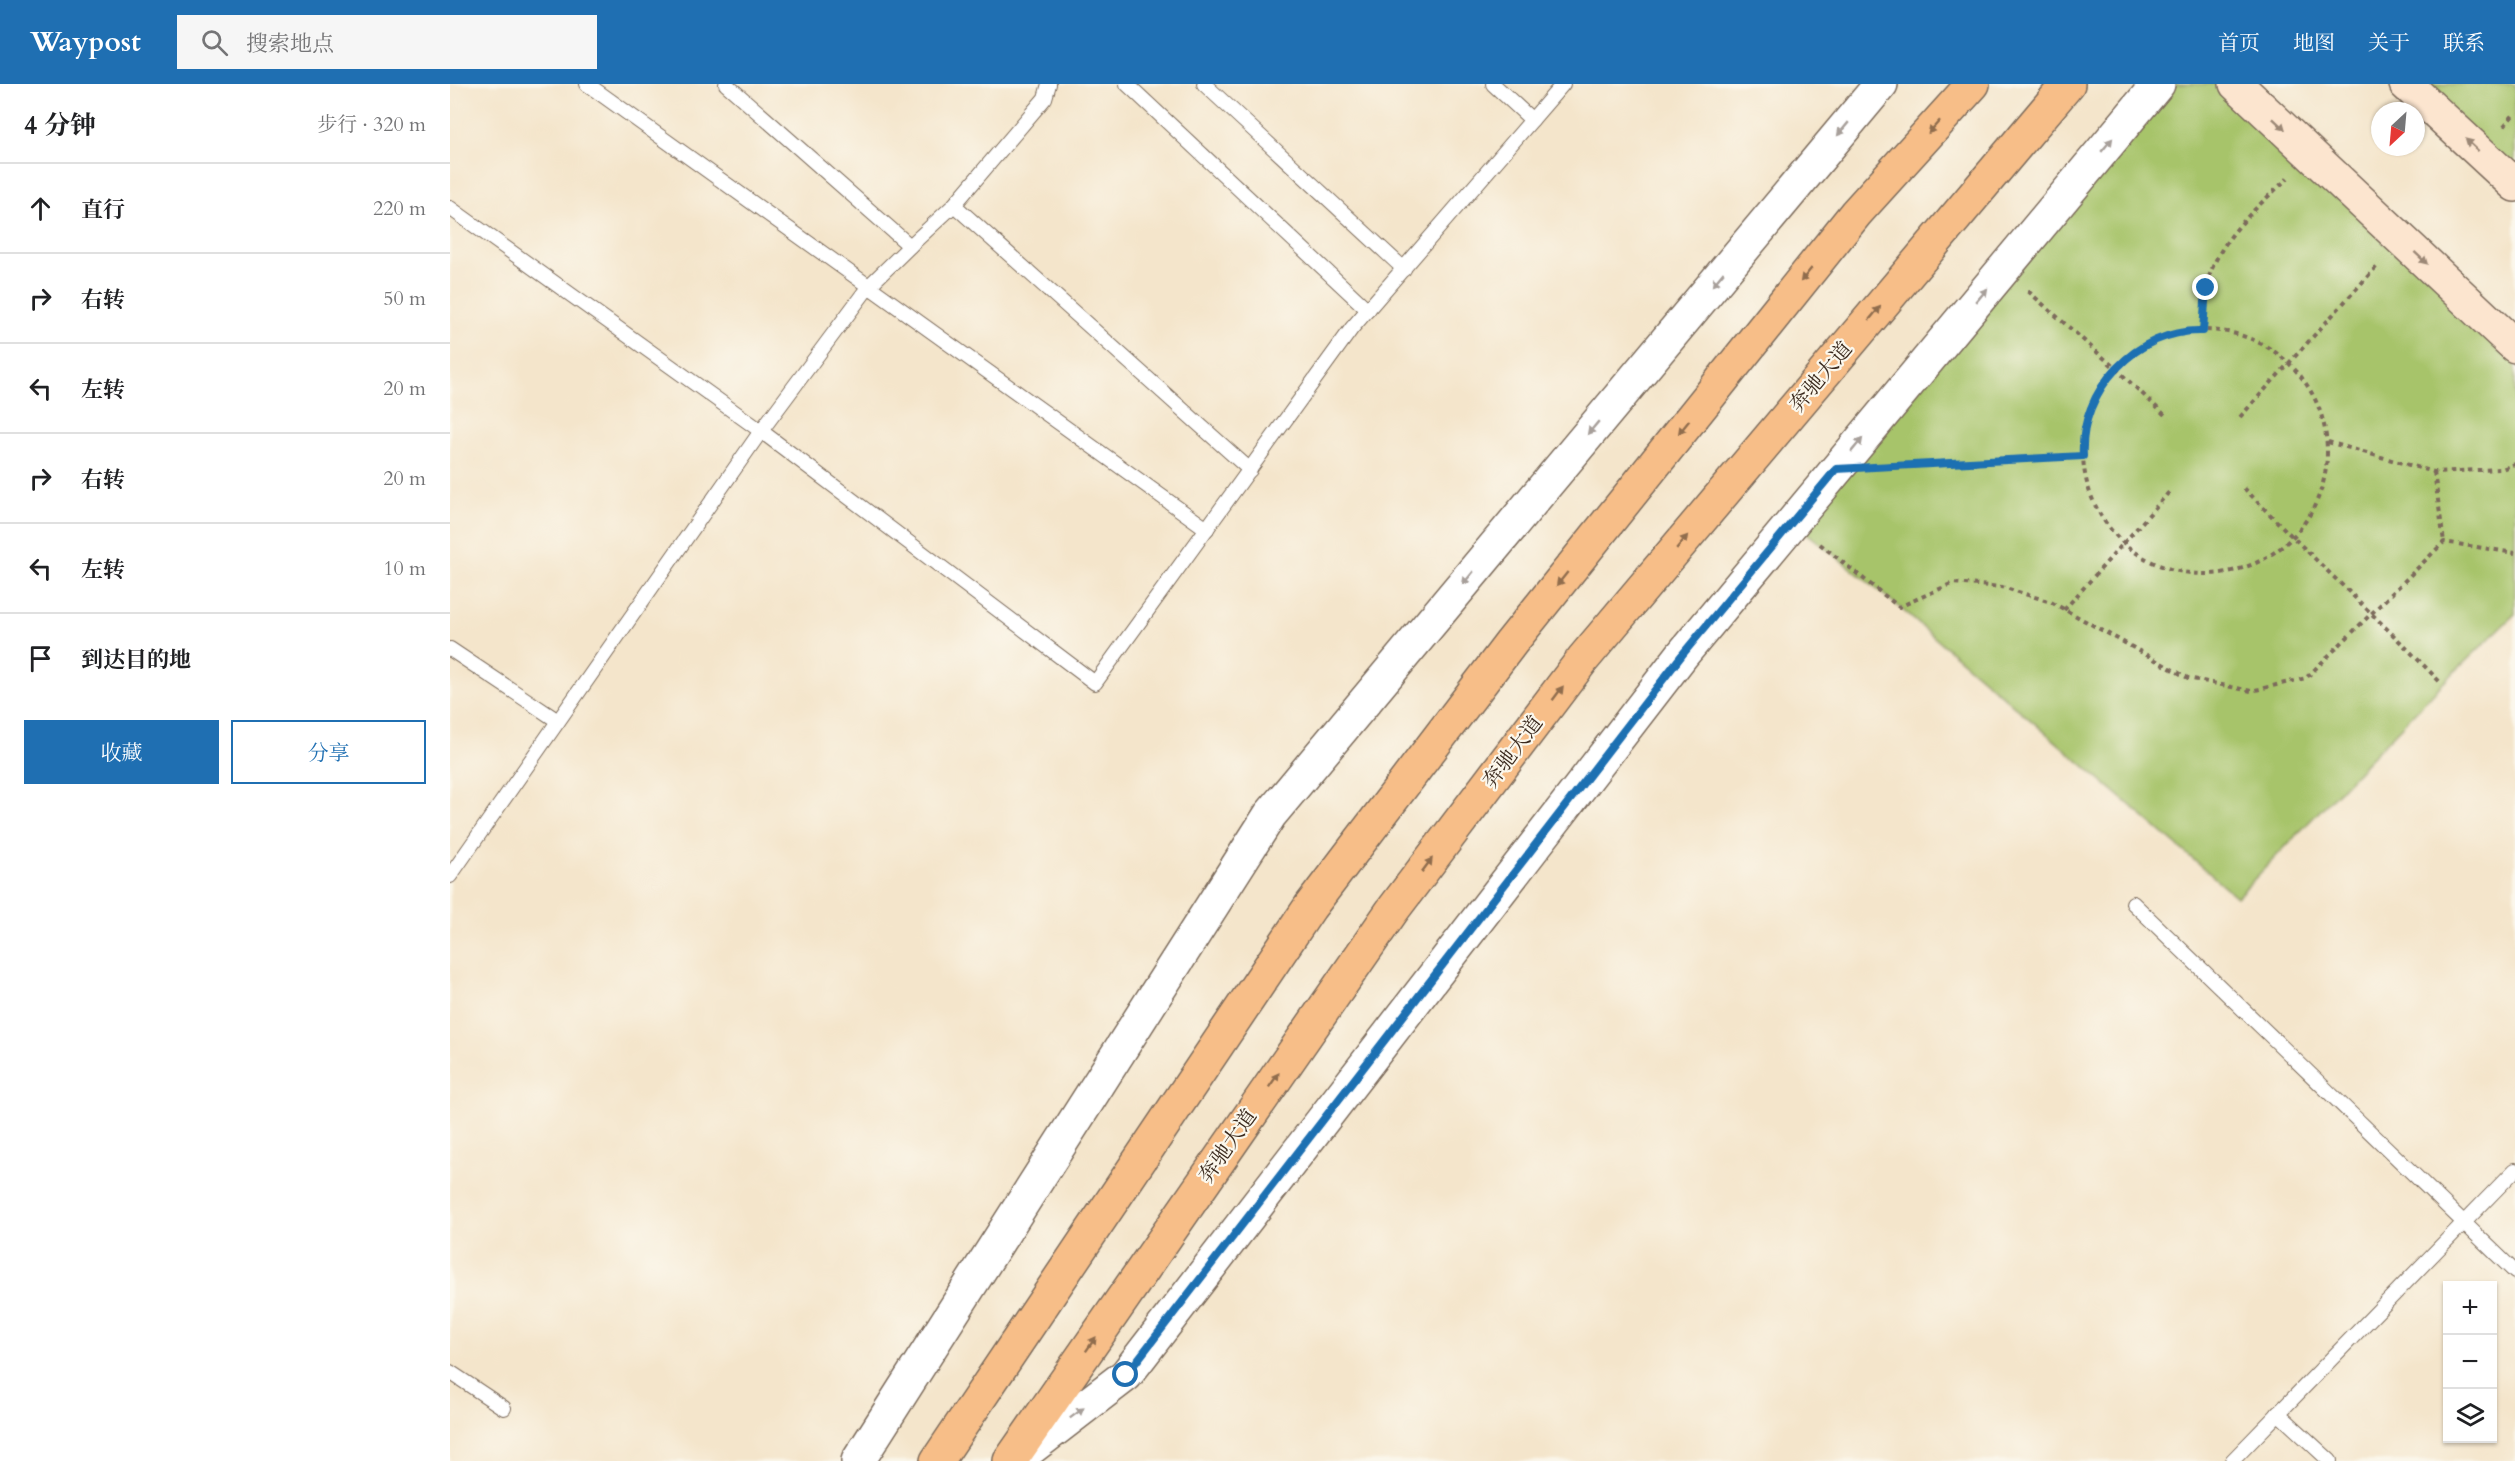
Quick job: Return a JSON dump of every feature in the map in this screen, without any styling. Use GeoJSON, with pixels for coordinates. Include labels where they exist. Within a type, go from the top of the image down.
{"type":"FeatureCollection","features":[{"type":"Feature","properties":{"kind":"main road"},"geometry":{"type":"LineString","coordinates":[[937,1461],[1310,907],[1511,643],[1841,232],[1973,84]]}},
{"type":"Feature","properties":{"kind":"main road","name":"奔驰大道"},"geometry":{"type":"LineString","coordinates":[[1010,1461],[1392,911],[1583,659],[2068,84]]}},
{"type":"Feature","properties":{"kind":"main road"},"geometry":{"type":"LineString","coordinates":[[2236,84],[2515,346]]}},
{"type":"Feature","properties":{"kind":"main road"},"geometry":{"type":"LineString","coordinates":[[2406,84],[2515,185]]}},
{"type":"Feature","properties":{"kind":"street"},"geometry":{"type":"LineString","coordinates":[[858,1461],[1270,815],[1881,84]]}},
{"type":"Feature","properties":{"kind":"street"},"geometry":{"type":"LineString","coordinates":[[1014,1461],[1126,1375],[1682,655],[2158,84]]}},
{"type":"Feature","properties":{"kind":"lane"},"geometry":{"type":"LineString","coordinates":[[587,84],[1207,529]]}},
{"type":"Feature","properties":{"kind":"lane"},"geometry":{"type":"LineString","coordinates":[[726,84],[909,246]]}},
{"type":"Feature","properties":{"kind":"lane"},"geometry":{"type":"LineString","coordinates":[[450,876],[761,431],[869,286],[954,205],[1045,98],[1050,84]]}},
{"type":"Feature","properties":{"kind":"lane"},"geometry":{"type":"LineString","coordinates":[[1127,84],[1368,310]]}},
{"type":"Feature","properties":{"kind":"lane"},"geometry":{"type":"LineString","coordinates":[[1204,84],[1404,269]]}},
{"type":"Feature","properties":{"kind":"lane"},"geometry":{"type":"LineString","coordinates":[[1493,84],[1532,120]]}},
{"type":"Feature","properties":{"kind":"lane"},"geometry":{"type":"LineString","coordinates":[[450,208],[761,431],[1095,683],[1352,328],[1563,84]]}},
{"type":"Feature","properties":{"kind":"lane"},"geometry":{"type":"LineString","coordinates":[[954,205],[1250,470]]}},
{"type":"Feature","properties":{"kind":"lane"},"geometry":{"type":"LineString","coordinates":[[450,649],[558,721]]}},
{"type":"Feature","properties":{"kind":"lane"},"geometry":{"type":"LineString","coordinates":[[2133,903],[2515,1272]]}},
{"type":"Feature","properties":{"kind":"lane"},"geometry":{"type":"LineString","coordinates":[[2232,1461],[2515,1170]]}},
{"type":"Feature","properties":{"kind":"lane"},"geometry":{"type":"LineString","coordinates":[[450,1372],[504,1408]]}},
{"type":"Feature","properties":{"kind":"lane"},"geometry":{"type":"LineString","coordinates":[[2278,1413],[2330,1461]]}},
{"type":"Feature","properties":{"kind":"path"},"geometry":{"type":"LineString","coordinates":[[2203,331],[2206,288],[2217,256],[2245,219],[2312,155]]}},
{"type":"Feature","properties":{"kind":"path"},"geometry":{"type":"LineString","coordinates":[[2240,417],[2401,239]]}},
{"type":"Feature","properties":{"kind":"path"},"geometry":{"type":"LineString","coordinates":[[2003,270],[2115,368],[2168,418]]}},
{"type":"Feature","properties":{"kind":"path"},"geometry":{"type":"LineString","coordinates":[[2188,330],[2228,332],[2266,345],[2288,364],[2297,370],[2318,404],[2328,442],[2325,482],[2310,518],[2283,547],[2249,568],[2210,576],[2169,570],[2132,551],[2103,521],[2086,483],[2083,456],[2082,442],[2092,402],[2115,368],[2149,342],[2188,330]]}},
{"type":"Feature","properties":{"kind":"path"},"geometry":{"type":"LineString","coordinates":[[2328,442],[2434,472],[2502,469],[2515,464]]}},
{"type":"Feature","properties":{"kind":"path"},"geometry":{"type":"LineString","coordinates":[[1836,469],[2083,456]]}},
{"type":"Feature","properties":{"kind":"path"},"geometry":{"type":"LineString","coordinates":[[2434,472],[2444,542]]}},
{"type":"Feature","properties":{"kind":"path"},"geometry":{"type":"LineString","coordinates":[[2244,488],[2293,538],[2373,613],[2442,684]]}},
{"type":"Feature","properties":{"kind":"path"},"geometry":{"type":"LineString","coordinates":[[2064,610],[2170,491]]}},
{"type":"Feature","properties":{"kind":"path"},"geometry":{"type":"LineString","coordinates":[[1792,522],[1899,607],[1953,583],[2002,587],[2051,602],[2188,678],[2251,691],[2306,678],[2444,542]]}},
{"type":"Feature","properties":{"kind":"path"},"geometry":{"type":"LineString","coordinates":[[2444,542],[2515,553]]}},
{"type":"Feature","properties":{"kind":"green space"},"geometry":{"type":"Polygon","coordinates":[[[2158,84],[2236,84],[2515,346],[2515,614],[2442,684],[2237,897],[1899,607],[1793,522],[2158,84]]]}},
{"type":"Feature","properties":{"kind":"green space"},"geometry":{"type":"Polygon","coordinates":[[[2406,84],[2515,84],[2515,185],[2406,84]]]}},
{"type":"Feature","properties":{"kind":"route"},"geometry":{"type":"LineString","coordinates":[[1126,1375],[1682,655],[1836,469],[2083,456],[2082,442],[2092,402],[2115,368],[2149,342],[2188,330],[2203,331],[2206,288]]}}]}
